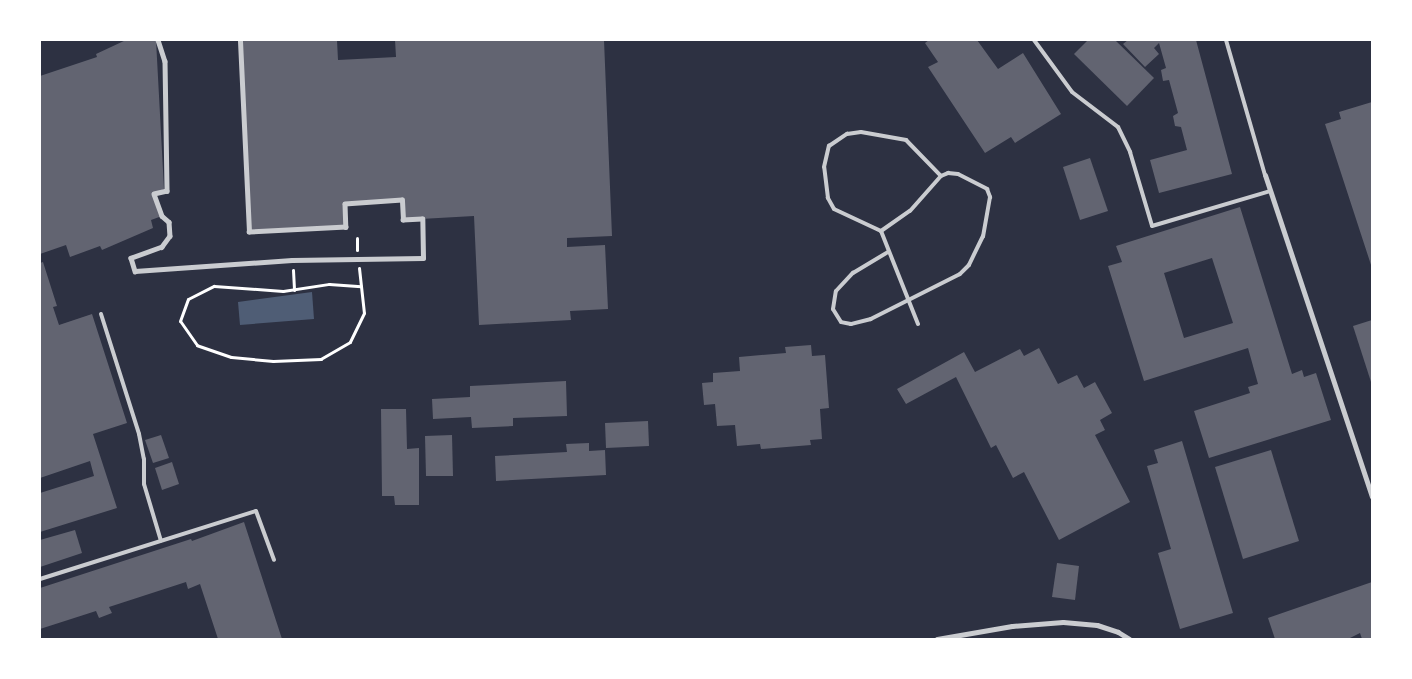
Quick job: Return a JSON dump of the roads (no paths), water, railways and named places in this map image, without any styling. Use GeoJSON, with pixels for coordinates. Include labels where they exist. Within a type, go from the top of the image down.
{"type":"FeatureCollection","features":[{"type":"Feature","properties":{"kind":"street"},"geometry":{"type":"LineString","coordinates":[[158,40],[165,61],[167,191],[154,194],[162,216],[169,222],[170,236],[162,248],[131,258],[135,272],[358,258],[423,258],[422,219],[403,220],[402,200],[345,204],[346,227],[249,232],[240,40]]}},
{"type":"Feature","properties":{"kind":"street"},"geometry":{"type":"LineString","coordinates":[[1265,175],[1372,497]]}},
{"type":"Feature","properties":{"kind":"street"},"geometry":{"type":"LineString","coordinates":[[937,639],[1012,626],[1063,622],[1096,625],[1118,632],[1129,639]]}},
{"type":"Feature","properties":{"kind":"lane"},"geometry":{"type":"LineString","coordinates":[[1034,40],[1072,92],[1118,127],[1130,152],[1152,226],[1270,191]]}},
{"type":"Feature","properties":{"kind":"lane"},"geometry":{"type":"LineString","coordinates":[[1226,40],[1265,175]]}},
{"type":"Feature","properties":{"kind":"lane"},"geometry":{"type":"LineString","coordinates":[[918,324],[881,231],[834,209],[828,198],[824,167],[828,146],[848,134],[883,134],[906,140],[915,147],[941,176]]}},
{"type":"Feature","properties":{"kind":"lane"},"geometry":{"type":"LineString","coordinates":[[881,231],[910,211],[941,176],[958,174],[987,189],[991,203],[983,236],[969,265],[960,274],[871,320],[851,324],[835,317],[834,300],[843,282],[888,252]]}},
{"type":"Feature","properties":{"kind":"lane"},"geometry":{"type":"LineString","coordinates":[[102,314],[139,434],[144,459],[144,484],[161,541]]}},
{"type":"Feature","properties":{"kind":"lane"},"geometry":{"type":"LineString","coordinates":[[40,579],[256,511],[274,560]]}},
{"type":"Feature","properties":{"kind":"water"},"geometry":{"type":"Polygon","coordinates":[[[312,292],[314,319],[240,325],[238,302],[312,292]]]}}]}
